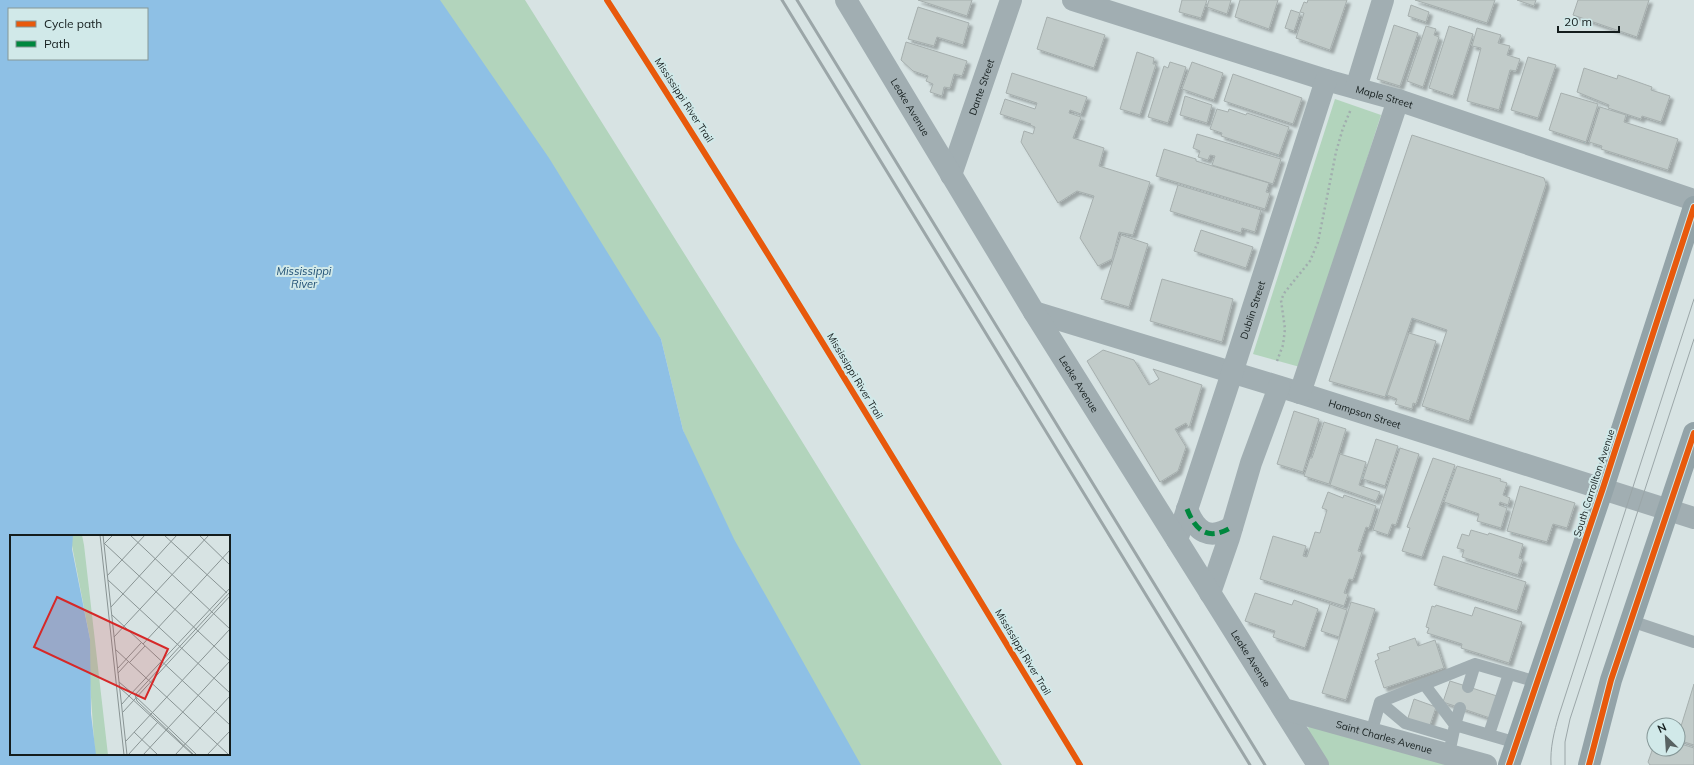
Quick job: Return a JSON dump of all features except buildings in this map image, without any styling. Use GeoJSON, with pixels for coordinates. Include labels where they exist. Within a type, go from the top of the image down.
{"type":"FeatureCollection","features":[{"type":"Feature","properties":{"kind":"main road","name":"South Carrollton Avenue"},"geometry":{"type":"LineString","coordinates":[[1509,765],[1603,488],[1694,207]]}},
{"type":"Feature","properties":{"kind":"main road"},"geometry":{"type":"LineString","coordinates":[[1589,765],[1611,680],[1694,433]]}},
{"type":"Feature","properties":{"kind":"street","name":"Leake Avenue"},"geometry":{"type":"LineString","coordinates":[[846,0],[1034,312],[1318,765]]}},
{"type":"Feature","properties":{"kind":"street","name":"Dante Street"},"geometry":{"type":"LineString","coordinates":[[951,175],[1012,0]]}},
{"type":"Feature","properties":{"kind":"street","name":"Maple Street"},"geometry":{"type":"LineString","coordinates":[[1073,0],[1398,100],[1694,200]]}},
{"type":"Feature","properties":{"kind":"street","name":"Dublin Street"},"geometry":{"type":"LineString","coordinates":[[1176,540],[1232,373],[1343,84],[1383,0]]}},
{"type":"Feature","properties":{"kind":"street"},"geometry":{"type":"LineString","coordinates":[[1300,393],[1398,100]]}},
{"type":"Feature","properties":{"kind":"street","name":"Hampson Street"},"geometry":{"type":"LineString","coordinates":[[1034,312],[1300,393],[1694,518]]}},
{"type":"Feature","properties":{"kind":"street"},"geometry":{"type":"LineString","coordinates":[[1210,593],[1232,527],[1250,463],[1279,387]]}},
{"type":"Feature","properties":{"kind":"street"},"geometry":{"type":"LineString","coordinates":[[1187,509],[1192,522],[1201,531],[1211,533],[1223,532],[1232,527]]}},
{"type":"Feature","properties":{"kind":"street","name":"Saint Charles Avenue"},"geometry":{"type":"LineString","coordinates":[[1284,709],[1371,733],[1450,746],[1486,765]]}},
{"type":"Feature","properties":{"kind":"lane"},"geometry":{"type":"LineString","coordinates":[[1632,621],[1694,642]]}},
{"type":"Feature","properties":{"kind":"lane"},"geometry":{"type":"LineString","coordinates":[[1380,702],[1475,664],[1537,682]]}},
{"type":"Feature","properties":{"kind":"lane"},"geometry":{"type":"LineString","coordinates":[[1468,687],[1475,664]]}},
{"type":"Feature","properties":{"kind":"lane"},"geometry":{"type":"LineString","coordinates":[[1489,734],[1509,674]]}},
{"type":"Feature","properties":{"kind":"lane"},"geometry":{"type":"LineString","coordinates":[[1424,684],[1455,725],[1517,743]]}},
{"type":"Feature","properties":{"kind":"lane"},"geometry":{"type":"LineString","coordinates":[[1371,733],[1380,702]]}},
{"type":"Feature","properties":{"kind":"lane"},"geometry":{"type":"LineString","coordinates":[[1380,702],[1405,723],[1450,746],[1460,708]]}},
{"type":"Feature","properties":{"kind":"path"},"geometry":{"type":"LineString","coordinates":[[1277,361],[1283,345],[1285,329],[1281,300],[1285,292],[1310,261],[1318,242],[1336,152],[1352,105],[1343,84]]}},
{"type":"Feature","properties":{"kind":"green space"},"geometry":{"type":"Polygon","coordinates":[[[420,0],[525,0],[790,422],[1002,765],[852,765],[722,541],[683,430],[661,339],[420,0]]]}},
{"type":"Feature","properties":{"kind":"green space"},"geometry":{"type":"Polygon","coordinates":[[[1335,99],[1381,115],[1300,367],[1253,354],[1335,99]]]}},
{"type":"Feature","properties":{"kind":"green space"},"geometry":{"type":"Polygon","coordinates":[[[1308,726],[1464,765],[1329,765],[1309,732],[1308,726]]]}},
{"type":"Feature","properties":{"kind":"water","name":"Mississippi River"},"geometry":{"type":"Polygon","coordinates":[[[0,0],[440,0],[549,158],[661,339],[683,430],[734,539],[861,765],[0,765],[0,0]]]}},
{"type":"Feature","properties":{"kind":"tram line"},"geometry":{"type":"LineString","coordinates":[[1551,765],[1551,752],[1559,715],[1694,299]]}},
{"type":"Feature","properties":{"kind":"tram line"},"geometry":{"type":"LineString","coordinates":[[1565,765],[1565,742],[1570,719],[1694,339]]}},
{"type":"Feature","properties":{"kind":"railway"},"geometry":{"type":"LineString","coordinates":[[782,0],[1250,765]]}},
{"type":"Feature","properties":{"kind":"railway"},"geometry":{"type":"LineString","coordinates":[[797,0],[1265,765]]}},
{"type":"Feature","properties":{"kind":"marked path"},"geometry":{"type":"LineString","coordinates":[[1187,509],[1195,523],[1204,532],[1210,534],[1217,533],[1232,527]]}},
{"type":"Feature","properties":{"kind":"cycle path","name":"Mississippi River Trail"},"geometry":{"type":"LineString","coordinates":[[607,0],[787,285],[1080,765]]}},
{"type":"Feature","properties":{"kind":"cycle path"},"geometry":{"type":"LineString","coordinates":[[1509,765],[1603,488],[1694,207]]}},
{"type":"Feature","properties":{"kind":"cycle path"},"geometry":{"type":"LineString","coordinates":[[1589,765],[1611,680],[1694,433]]}}]}
